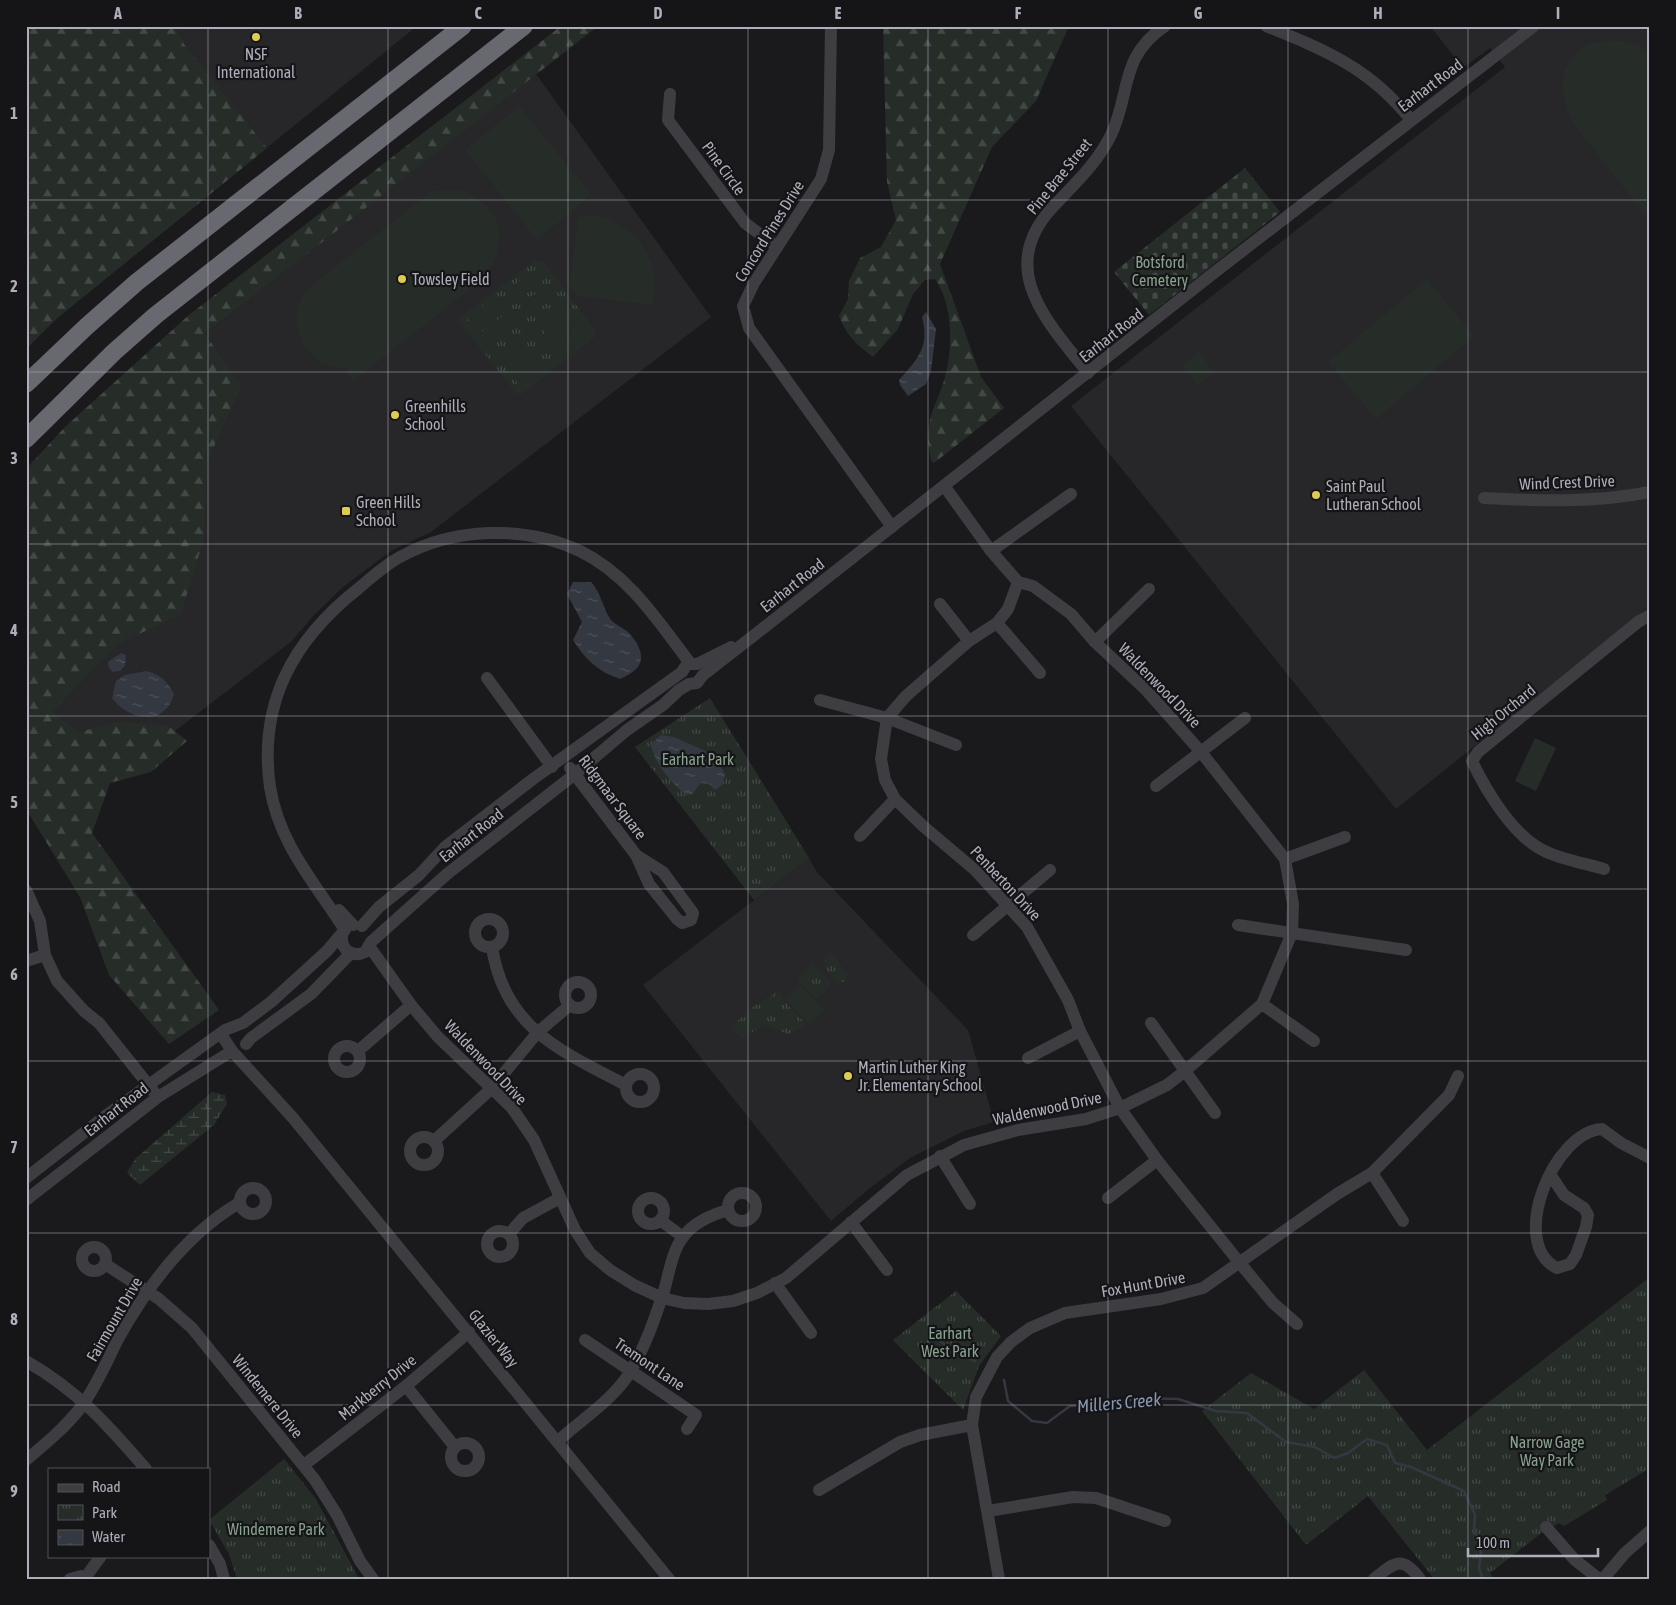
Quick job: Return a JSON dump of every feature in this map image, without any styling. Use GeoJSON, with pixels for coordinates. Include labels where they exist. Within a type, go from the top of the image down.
{"type":"FeatureCollection","features":[{"type":"Feature","properties":{"kind":"highway"},"geometry":{"type":"LineString","coordinates":[[26,384],[86,326],[137,282],[463,26]]}},
{"type":"Feature","properties":{"kind":"highway"},"geometry":{"type":"LineString","coordinates":[[26,439],[114,352],[156,315],[524,26]]}},
{"type":"Feature","properties":{"kind":"street","name":"Concord Pines Drive"},"geometry":{"type":"LineString","coordinates":[[830,26],[829,150],[821,179],[754,283],[743,306],[749,328],[892,528]]}},
{"type":"Feature","properties":{"kind":"street","name":"Pine Brae Street"},"geometry":{"type":"LineString","coordinates":[[1088,373],[1047,321],[1033,297],[1028,272],[1031,245],[1035,233],[1051,210],[1085,175],[1101,153],[1118,118],[1128,70],[1151,37],[1164,26]]}},
{"type":"Feature","properties":{"kind":"street"},"geometry":{"type":"LineString","coordinates":[[1266,26],[1325,50],[1353,66],[1389,94],[1411,120]]}},
{"type":"Feature","properties":{"kind":"street","name":"Earhart Road"},"geometry":{"type":"LineString","coordinates":[[26,1200],[158,1096],[240,1050],[251,1038],[311,994],[447,874],[575,774],[626,730],[689,684],[697,683],[756,633],[945,487],[1411,120],[1534,26]]}},
{"type":"Feature","properties":{"kind":"street","name":"Pine Circle"},"geometry":{"type":"LineString","coordinates":[[670,94],[668,120],[745,223],[777,247]]}},
{"type":"Feature","properties":{"kind":"street","name":"Waldenwood Drive"},"geometry":{"type":"LineString","coordinates":[[364,948],[438,1037],[512,1108],[534,1140],[560,1198],[590,1253],[610,1270],[662,1298],[684,1303],[708,1304],[733,1300],[757,1293],[786,1278],[907,1175],[940,1156],[988,1137],[1018,1130],[1062,1125],[1120,1108],[1167,1085],[1185,1071],[1262,1004],[1292,933],[1293,904],[1285,859],[1201,752],[1146,690],[1095,642],[1071,614],[1048,595],[1033,586],[1018,582],[991,551],[945,487]]}},
{"type":"Feature","properties":{"kind":"street","name":"Wind Crest Drive"},"geometry":{"type":"LineString","coordinates":[[1484,498],[1548,502],[1583,501],[1650,492]]}},
{"type":"Feature","properties":{"kind":"street"},"geometry":{"type":"LineString","coordinates":[[991,551],[1071,494]]}},
{"type":"Feature","properties":{"kind":"street"},"geometry":{"type":"LineString","coordinates":[[350,929],[344,948],[364,948],[368,931],[350,929],[314,884],[291,851],[270,788],[268,750],[271,721],[288,669],[300,647],[336,606],[381,570],[400,557],[452,538],[480,533],[514,533],[559,543],[602,563],[636,593],[662,625],[688,667]]}},
{"type":"Feature","properties":{"kind":"street"},"geometry":{"type":"LineString","coordinates":[[887,718],[906,696],[969,641],[997,623],[1008,609],[1018,582]]}},
{"type":"Feature","properties":{"kind":"street","name":"Waldenwood Drive"},"geometry":{"type":"LineString","coordinates":[[1095,642],[1149,589]]}},
{"type":"Feature","properties":{"kind":"street"},"geometry":{"type":"LineString","coordinates":[[940,604],[969,641]]}},
{"type":"Feature","properties":{"kind":"street","name":"High Orchard"},"geometry":{"type":"LineString","coordinates":[[1604,869],[1548,853],[1530,842],[1516,829],[1479,776],[1472,760],[1478,752],[1638,622],[1650,615]]}},
{"type":"Feature","properties":{"kind":"street"},"geometry":{"type":"LineString","coordinates":[[997,623],[1040,673]]}},
{"type":"Feature","properties":{"kind":"street","name":"Earhart Road"},"geometry":{"type":"LineString","coordinates":[[26,1178],[108,1114],[271,1002],[350,929],[418,875],[445,847],[533,779],[564,759],[688,667],[756,633]]}},
{"type":"Feature","properties":{"kind":"street"},"geometry":{"type":"LineString","coordinates":[[688,667],[702,669],[703,676]]}},
{"type":"Feature","properties":{"kind":"street"},"geometry":{"type":"LineString","coordinates":[[688,667],[684,679],[689,684]]}},
{"type":"Feature","properties":{"kind":"street"},"geometry":{"type":"LineString","coordinates":[[488,678],[552,767]]}},
{"type":"Feature","properties":{"kind":"street"},"geometry":{"type":"LineString","coordinates":[[820,700],[887,718],[956,745]]}},
{"type":"Feature","properties":{"kind":"street","name":"Penberton Drive"},"geometry":{"type":"LineString","coordinates":[[887,718],[881,759],[885,780],[895,798],[923,826],[976,870],[1027,927],[1068,1000],[1080,1031],[1120,1108],[1157,1160],[1239,1262],[1273,1303],[1297,1324]]}},
{"type":"Feature","properties":{"kind":"street","name":"Waldenwood Drive"},"geometry":{"type":"LineString","coordinates":[[1156,786],[1246,718]]}},
{"type":"Feature","properties":{"kind":"street","name":"Ridgmaar Square"},"geometry":{"type":"LineString","coordinates":[[564,759],[636,855],[649,884],[677,919],[682,923],[691,920],[693,913],[663,872],[636,855]]}},
{"type":"Feature","properties":{"kind":"street"},"geometry":{"type":"LineString","coordinates":[[860,836],[895,798]]}},
{"type":"Feature","properties":{"kind":"street"},"geometry":{"type":"LineString","coordinates":[[1285,859],[1345,837]]}},
{"type":"Feature","properties":{"kind":"street"},"geometry":{"type":"LineString","coordinates":[[973,935],[1050,870]]}},
{"type":"Feature","properties":{"kind":"street"},"geometry":{"type":"LineString","coordinates":[[26,890],[40,921],[45,955],[57,981],[84,1011],[99,1023],[158,1096]]}},
{"type":"Feature","properties":{"kind":"street"},"geometry":{"type":"LineString","coordinates":[[1238,925],[1406,950]]}},
{"type":"Feature","properties":{"kind":"street"},"geometry":{"type":"LineString","coordinates":[[492,947],[496,972],[506,994],[520,1014],[560,1051],[626,1084]]}},
{"type":"Feature","properties":{"kind":"street"},"geometry":{"type":"LineString","coordinates":[[26,961],[45,955]]}},
{"type":"Feature","properties":{"kind":"street"},"geometry":{"type":"LineString","coordinates":[[1262,1004],[1314,1042]]}},
{"type":"Feature","properties":{"kind":"street"},"geometry":{"type":"LineString","coordinates":[[358,1050],[411,1005]]}},
{"type":"Feature","properties":{"kind":"street"},"geometry":{"type":"LineString","coordinates":[[434,1142],[492,1089],[538,1032],[570,1005]]}},
{"type":"Feature","properties":{"kind":"street"},"geometry":{"type":"LineString","coordinates":[[1151,1023],[1214,1113]]}},
{"type":"Feature","properties":{"kind":"street"},"geometry":{"type":"LineString","coordinates":[[227,1031],[240,1050]]}},
{"type":"Feature","properties":{"kind":"street"},"geometry":{"type":"LineString","coordinates":[[1028,1058],[1080,1031]]}},
{"type":"Feature","properties":{"kind":"street","name":"Glazier Way"},"geometry":{"type":"LineString","coordinates":[[240,1050],[293,1118],[558,1440],[669,1579]]}},
{"type":"Feature","properties":{"kind":"street","name":"Fox Hunt Drive"},"geometry":{"type":"LineString","coordinates":[[999,1579],[972,1425],[976,1397],[992,1364],[1011,1342],[1030,1328],[1065,1313],[1161,1300],[1194,1291],[1218,1278],[1337,1194],[1372,1173],[1448,1095],[1458,1076]]}},
{"type":"Feature","properties":{"kind":"street"},"geometry":{"type":"LineString","coordinates":[[1550,1174],[1564,1195],[1584,1208],[1588,1215],[1586,1228],[1576,1255],[1570,1264],[1564,1268],[1550,1265],[1542,1254],[1535,1228],[1538,1206],[1550,1174],[1563,1152],[1575,1139],[1593,1129],[1602,1129],[1621,1143],[1650,1158]]}},
{"type":"Feature","properties":{"kind":"street"},"geometry":{"type":"LineString","coordinates":[[940,1156],[970,1204]]}},
{"type":"Feature","properties":{"kind":"street"},"geometry":{"type":"LineString","coordinates":[[1108,1198],[1157,1160]]}},
{"type":"Feature","properties":{"kind":"street"},"geometry":{"type":"LineString","coordinates":[[1372,1173],[1403,1221]]}},
{"type":"Feature","properties":{"kind":"street"},"geometry":{"type":"LineString","coordinates":[[509,1234],[523,1218],[560,1198]]}},
{"type":"Feature","properties":{"kind":"street","name":"Fairmount Drive"},"geometry":{"type":"LineString","coordinates":[[26,1460],[61,1430],[85,1401],[118,1339],[148,1291],[166,1267],[201,1230],[220,1215],[240,1203]]}},
{"type":"Feature","properties":{"kind":"street"},"geometry":{"type":"LineString","coordinates":[[558,1440],[596,1410],[631,1371],[648,1337],[675,1254],[683,1237],[712,1214],[728,1210]]}},
{"type":"Feature","properties":{"kind":"street"},"geometry":{"type":"LineString","coordinates":[[660,1220],[683,1237]]}},
{"type":"Feature","properties":{"kind":"street"},"geometry":{"type":"LineString","coordinates":[[851,1222],[887,1270]]}},
{"type":"Feature","properties":{"kind":"street","name":"Windemere Drive"},"geometry":{"type":"LineString","coordinates":[[105,1264],[148,1291],[192,1328],[304,1465],[337,1515],[360,1561],[373,1579]]}},
{"type":"Feature","properties":{"kind":"street"},"geometry":{"type":"LineString","coordinates":[[775,1284],[811,1333]]}},
{"type":"Feature","properties":{"kind":"street","name":"Markberry Drive"},"geometry":{"type":"LineString","coordinates":[[304,1465],[406,1386],[469,1332]]}},
{"type":"Feature","properties":{"kind":"street","name":"Tremont Lane"},"geometry":{"type":"LineString","coordinates":[[585,1340],[631,1371],[699,1410],[686,1429]]}},
{"type":"Feature","properties":{"kind":"street"},"geometry":{"type":"LineString","coordinates":[[26,1361],[57,1378],[85,1401],[145,1468]]}},
{"type":"Feature","properties":{"kind":"street"},"geometry":{"type":"LineString","coordinates":[[406,1386],[456,1447]]}},
{"type":"Feature","properties":{"kind":"street"},"geometry":{"type":"LineString","coordinates":[[819,1490],[900,1442],[920,1435],[972,1425]]}},
{"type":"Feature","properties":{"kind":"street"},"geometry":{"type":"LineString","coordinates":[[988,1511],[1072,1496],[1096,1498],[1165,1521]]}},
{"type":"Feature","properties":{"kind":"street"},"geometry":{"type":"LineString","coordinates":[[1546,1527],[1574,1559],[1599,1579]]}},
{"type":"Feature","properties":{"kind":"street"},"geometry":{"type":"LineString","coordinates":[[1603,1579],[1625,1553],[1650,1531]]}},
{"type":"Feature","properties":{"kind":"street"},"geometry":{"type":"LineString","coordinates":[[210,1547],[220,1564],[224,1579]]}},
{"type":"Feature","properties":{"kind":"street"},"geometry":{"type":"LineString","coordinates":[[70,1579],[76,1576],[86,1578],[100,1558]]}},
{"type":"Feature","properties":{"kind":"street"},"geometry":{"type":"LineString","coordinates":[[1374,1579],[1391,1565],[1398,1563],[1405,1564],[1416,1574]]}},
{"type":"Feature","properties":{"kind":"shaded area"},"geometry":{"type":"Polygon","coordinates":[[[26,26],[417,26],[56,319],[26,349],[26,26]]]}},
{"type":"Feature","properties":{"kind":"shaded area","name":"Saint Paul Lutheran School"},"geometry":{"type":"Polygon","coordinates":[[[1430,26],[1650,26],[1650,606],[1396,809],[1071,406],[1505,67],[1490,48],[1463,68],[1430,26]]]}},
{"type":"Feature","properties":{"kind":"shaded area","name":"Greenhills School"},"geometry":{"type":"Polygon","coordinates":[[[536,74],[711,317],[431,532],[391,551],[343,587],[315,614],[292,641],[75,808],[26,737],[26,601],[205,334],[536,74]]]}},
{"type":"Feature","properties":{"kind":"shaded area","name":"Martin Luther King Jr. Elementary School"},"geometry":{"type":"Polygon","coordinates":[[[809,858],[816,871],[968,1030],[994,1122],[964,1131],[910,1158],[831,1221],[643,985],[809,858]]]}},
{"type":"Feature","properties":{"kind":"green space"},"geometry":{"type":"Polygon","coordinates":[[[26,26],[175,26],[184,44],[267,148],[56,319],[26,349],[26,26]]]}},
{"type":"Feature","properties":{"kind":"green space"},"geometry":{"type":"Polygon","coordinates":[[[561,26],[598,26],[205,334],[241,385],[207,463],[204,538],[181,614],[118,644],[52,712],[80,732],[115,722],[167,725],[187,741],[151,772],[110,783],[92,833],[219,1010],[169,1044],[109,975],[80,897],[26,809],[26,469],[65,427],[189,315],[561,26]]]}},
{"type":"Feature","properties":{"kind":"green space"},"geometry":{"type":"Polygon","coordinates":[[[883,26],[1069,26],[1036,101],[992,147],[940,264],[981,377],[1004,408],[934,463],[931,460],[928,443],[929,425],[948,365],[950,340],[948,313],[941,289],[935,279],[925,280],[913,294],[898,329],[873,357],[853,339],[845,329],[839,316],[848,299],[849,281],[860,258],[881,247],[896,220],[887,182],[883,26]]]}},
{"type":"Feature","properties":{"kind":"green space"},"geometry":{"type":"Polygon","coordinates":[[[1620,41],[1638,45],[1650,55],[1650,221],[1572,122],[1563,92],[1565,72],[1569,62],[1576,54],[1585,46],[1593,43],[1620,41]]]}},
{"type":"Feature","properties":{"kind":"green space"},"geometry":{"type":"Polygon","coordinates":[[[519,106],[592,195],[537,240],[465,150],[519,106]]]}},
{"type":"Feature","properties":{"kind":"green space","name":"Botsford Cemetery"},"geometry":{"type":"Polygon","coordinates":[[[1245,168],[1280,212],[1149,315],[1114,272],[1245,168]]]}},
{"type":"Feature","properties":{"kind":"green space"},"geometry":{"type":"Polygon","coordinates":[[[460,190],[486,205],[494,215],[498,226],[497,251],[484,278],[353,381],[347,372],[350,369],[326,365],[312,355],[301,340],[297,322],[299,304],[306,292],[317,281],[432,191],[460,190]]]}},
{"type":"Feature","properties":{"kind":"green space"},"geometry":{"type":"Polygon","coordinates":[[[594,215],[609,219],[622,227],[634,236],[643,247],[650,260],[654,274],[655,289],[652,305],[577,296],[569,286],[579,218],[594,215]]]}},
{"type":"Feature","properties":{"kind":"green space"},"geometry":{"type":"Polygon","coordinates":[[[534,261],[543,261],[595,330],[595,337],[521,394],[516,393],[460,323],[461,317],[534,261]]]}},
{"type":"Feature","properties":{"kind":"green space"},"geometry":{"type":"Polygon","coordinates":[[[534,270],[543,281],[519,299],[510,288],[534,270]]]}},
{"type":"Feature","properties":{"kind":"green space"},"geometry":{"type":"Polygon","coordinates":[[[1427,279],[1474,336],[1376,419],[1328,362],[1427,279]]]}},
{"type":"Feature","properties":{"kind":"green space"},"geometry":{"type":"Polygon","coordinates":[[[547,285],[555,296],[531,315],[522,304],[547,285]]]}},
{"type":"Feature","properties":{"kind":"green space"},"geometry":{"type":"Polygon","coordinates":[[[492,299],[500,310],[476,329],[467,318],[492,299]]]}},
{"type":"Feature","properties":{"kind":"green space"},"geometry":{"type":"Polygon","coordinates":[[[565,309],[573,320],[549,338],[540,327],[565,309]]]}},
{"type":"Feature","properties":{"kind":"green space"},"geometry":{"type":"Polygon","coordinates":[[[504,315],[512,326],[488,345],[479,334],[504,315]]]}},
{"type":"Feature","properties":{"kind":"green space"},"geometry":{"type":"Polygon","coordinates":[[[577,324],[585,335],[561,354],[553,343],[577,324]]]}},
{"type":"Feature","properties":{"kind":"green space"},"geometry":{"type":"Polygon","coordinates":[[[525,342],[534,354],[510,372],[501,361],[525,342]]]}},
{"type":"Feature","properties":{"kind":"green space"},"geometry":{"type":"Polygon","coordinates":[[[1199,352],[1214,372],[1197,385],[1182,365],[1199,352]]]}},
{"type":"Feature","properties":{"kind":"green space"},"geometry":{"type":"Polygon","coordinates":[[[537,358],[546,369],[522,388],[513,377],[537,358]]]}},
{"type":"Feature","properties":{"kind":"green space","name":"Earhart Park"},"geometry":{"type":"Polygon","coordinates":[[[710,698],[809,858],[754,900],[635,747],[710,698]]]}},
{"type":"Feature","properties":{"kind":"green space"},"geometry":{"type":"Polygon","coordinates":[[[1535,738],[1556,748],[1536,791],[1515,781],[1535,738]]]}},
{"type":"Feature","properties":{"kind":"green space"},"geometry":{"type":"Polygon","coordinates":[[[831,952],[848,975],[844,982],[835,982],[827,971],[823,958],[831,952]]]}},
{"type":"Feature","properties":{"kind":"green space"},"geometry":{"type":"Polygon","coordinates":[[[813,964],[828,979],[830,984],[826,991],[816,999],[798,978],[813,964]]]}},
{"type":"Feature","properties":{"kind":"green space"},"geometry":{"type":"Polygon","coordinates":[[[799,985],[825,1010],[811,1025],[785,1000],[799,985]]]}},
{"type":"Feature","properties":{"kind":"green space"},"geometry":{"type":"Polygon","coordinates":[[[779,991],[785,1002],[807,1025],[788,1034],[764,1024],[742,1039],[731,1027],[754,1006],[779,991]]]}},
{"type":"Feature","properties":{"kind":"green space"},"geometry":{"type":"Polygon","coordinates":[[[212,1092],[225,1095],[227,1104],[214,1125],[140,1185],[127,1173],[135,1159],[212,1092]]]}},
{"type":"Feature","properties":{"kind":"green space","name":"Narrow Gage Way Park"},"geometry":{"type":"Polygon","coordinates":[[[1650,1277],[1650,1468],[1605,1495],[1607,1500],[1564,1526],[1559,1523],[1539,1535],[1490,1573],[1494,1579],[1434,1579],[1368,1496],[1306,1545],[1202,1411],[1251,1373],[1314,1409],[1364,1370],[1427,1450],[1650,1277]]]}},
{"type":"Feature","properties":{"kind":"green space","name":"Earhart West Park"},"geometry":{"type":"Polygon","coordinates":[[[956,1291],[1001,1336],[979,1366],[963,1410],[893,1340],[956,1291]]]}},
{"type":"Feature","properties":{"kind":"green space","name":"Windemere Park"},"geometry":{"type":"Polygon","coordinates":[[[284,1459],[316,1499],[359,1579],[237,1579],[229,1554],[210,1519],[284,1459]]]}},
{"type":"Feature","properties":{"kind":"water"},"geometry":{"type":"Polygon","coordinates":[[[926,312],[936,329],[931,371],[926,384],[908,396],[900,385],[899,380],[921,352],[924,336],[922,317],[926,312]]]}},
{"type":"Feature","properties":{"kind":"water"},"geometry":{"type":"Polygon","coordinates":[[[573,582],[591,582],[597,590],[611,620],[628,632],[636,642],[641,655],[641,661],[634,671],[628,675],[620,679],[605,673],[587,659],[573,640],[582,622],[567,594],[573,582]]]}},
{"type":"Feature","properties":{"kind":"water"},"geometry":{"type":"Polygon","coordinates":[[[121,653],[126,655],[125,666],[120,671],[113,672],[109,668],[108,662],[121,653]]]}},
{"type":"Feature","properties":{"kind":"water"},"geometry":{"type":"Polygon","coordinates":[[[146,671],[163,679],[174,694],[163,712],[155,716],[146,717],[128,712],[112,698],[116,681],[125,675],[146,671]]]}},
{"type":"Feature","properties":{"kind":"water"},"geometry":{"type":"Polygon","coordinates":[[[661,735],[674,737],[714,755],[725,774],[722,785],[715,790],[709,784],[701,783],[692,794],[685,795],[664,772],[653,752],[651,744],[661,735]]]}},
{"type":"Feature","properties":{"kind":"waterway","name":"Millers Creek"},"geometry":{"type":"LineString","coordinates":[[929,1330],[951,1351],[975,1361]]}},
{"type":"Feature","properties":{"kind":"waterway","name":"Millers Creek"},"geometry":{"type":"LineString","coordinates":[[1004,1380],[1008,1401],[1032,1421],[1047,1423],[1070,1406],[1107,1405],[1140,1398],[1178,1399],[1216,1411],[1247,1413],[1286,1442],[1315,1447],[1334,1458],[1348,1453],[1367,1439],[1387,1445],[1395,1463],[1411,1467],[1464,1491],[1475,1515],[1474,1529],[1481,1552],[1479,1568],[1483,1579]]}},
{"type":"Feature","properties":{"kind":"place","name":"NSF International"},"geometry":{"type":"Point","coordinates":[256,37]}},
{"type":"Feature","properties":{"kind":"place","name":"Towsley Field"},"geometry":{"type":"Point","coordinates":[402,279]}},
{"type":"Feature","properties":{"kind":"place","name":"Greenhills School"},"geometry":{"type":"Point","coordinates":[395,415]}},
{"type":"Feature","properties":{"kind":"place","name":"Saint Paul Lutheran School"},"geometry":{"type":"Point","coordinates":[1316,495]}},
{"type":"Feature","properties":{"kind":"place","name":"Green Hills School"},"geometry":{"type":"Point","coordinates":[346,511]}},
{"type":"Feature","properties":{"kind":"place","name":"Martin Luther King Jr. Elementary School"},"geometry":{"type":"Point","coordinates":[848,1076]}}]}
